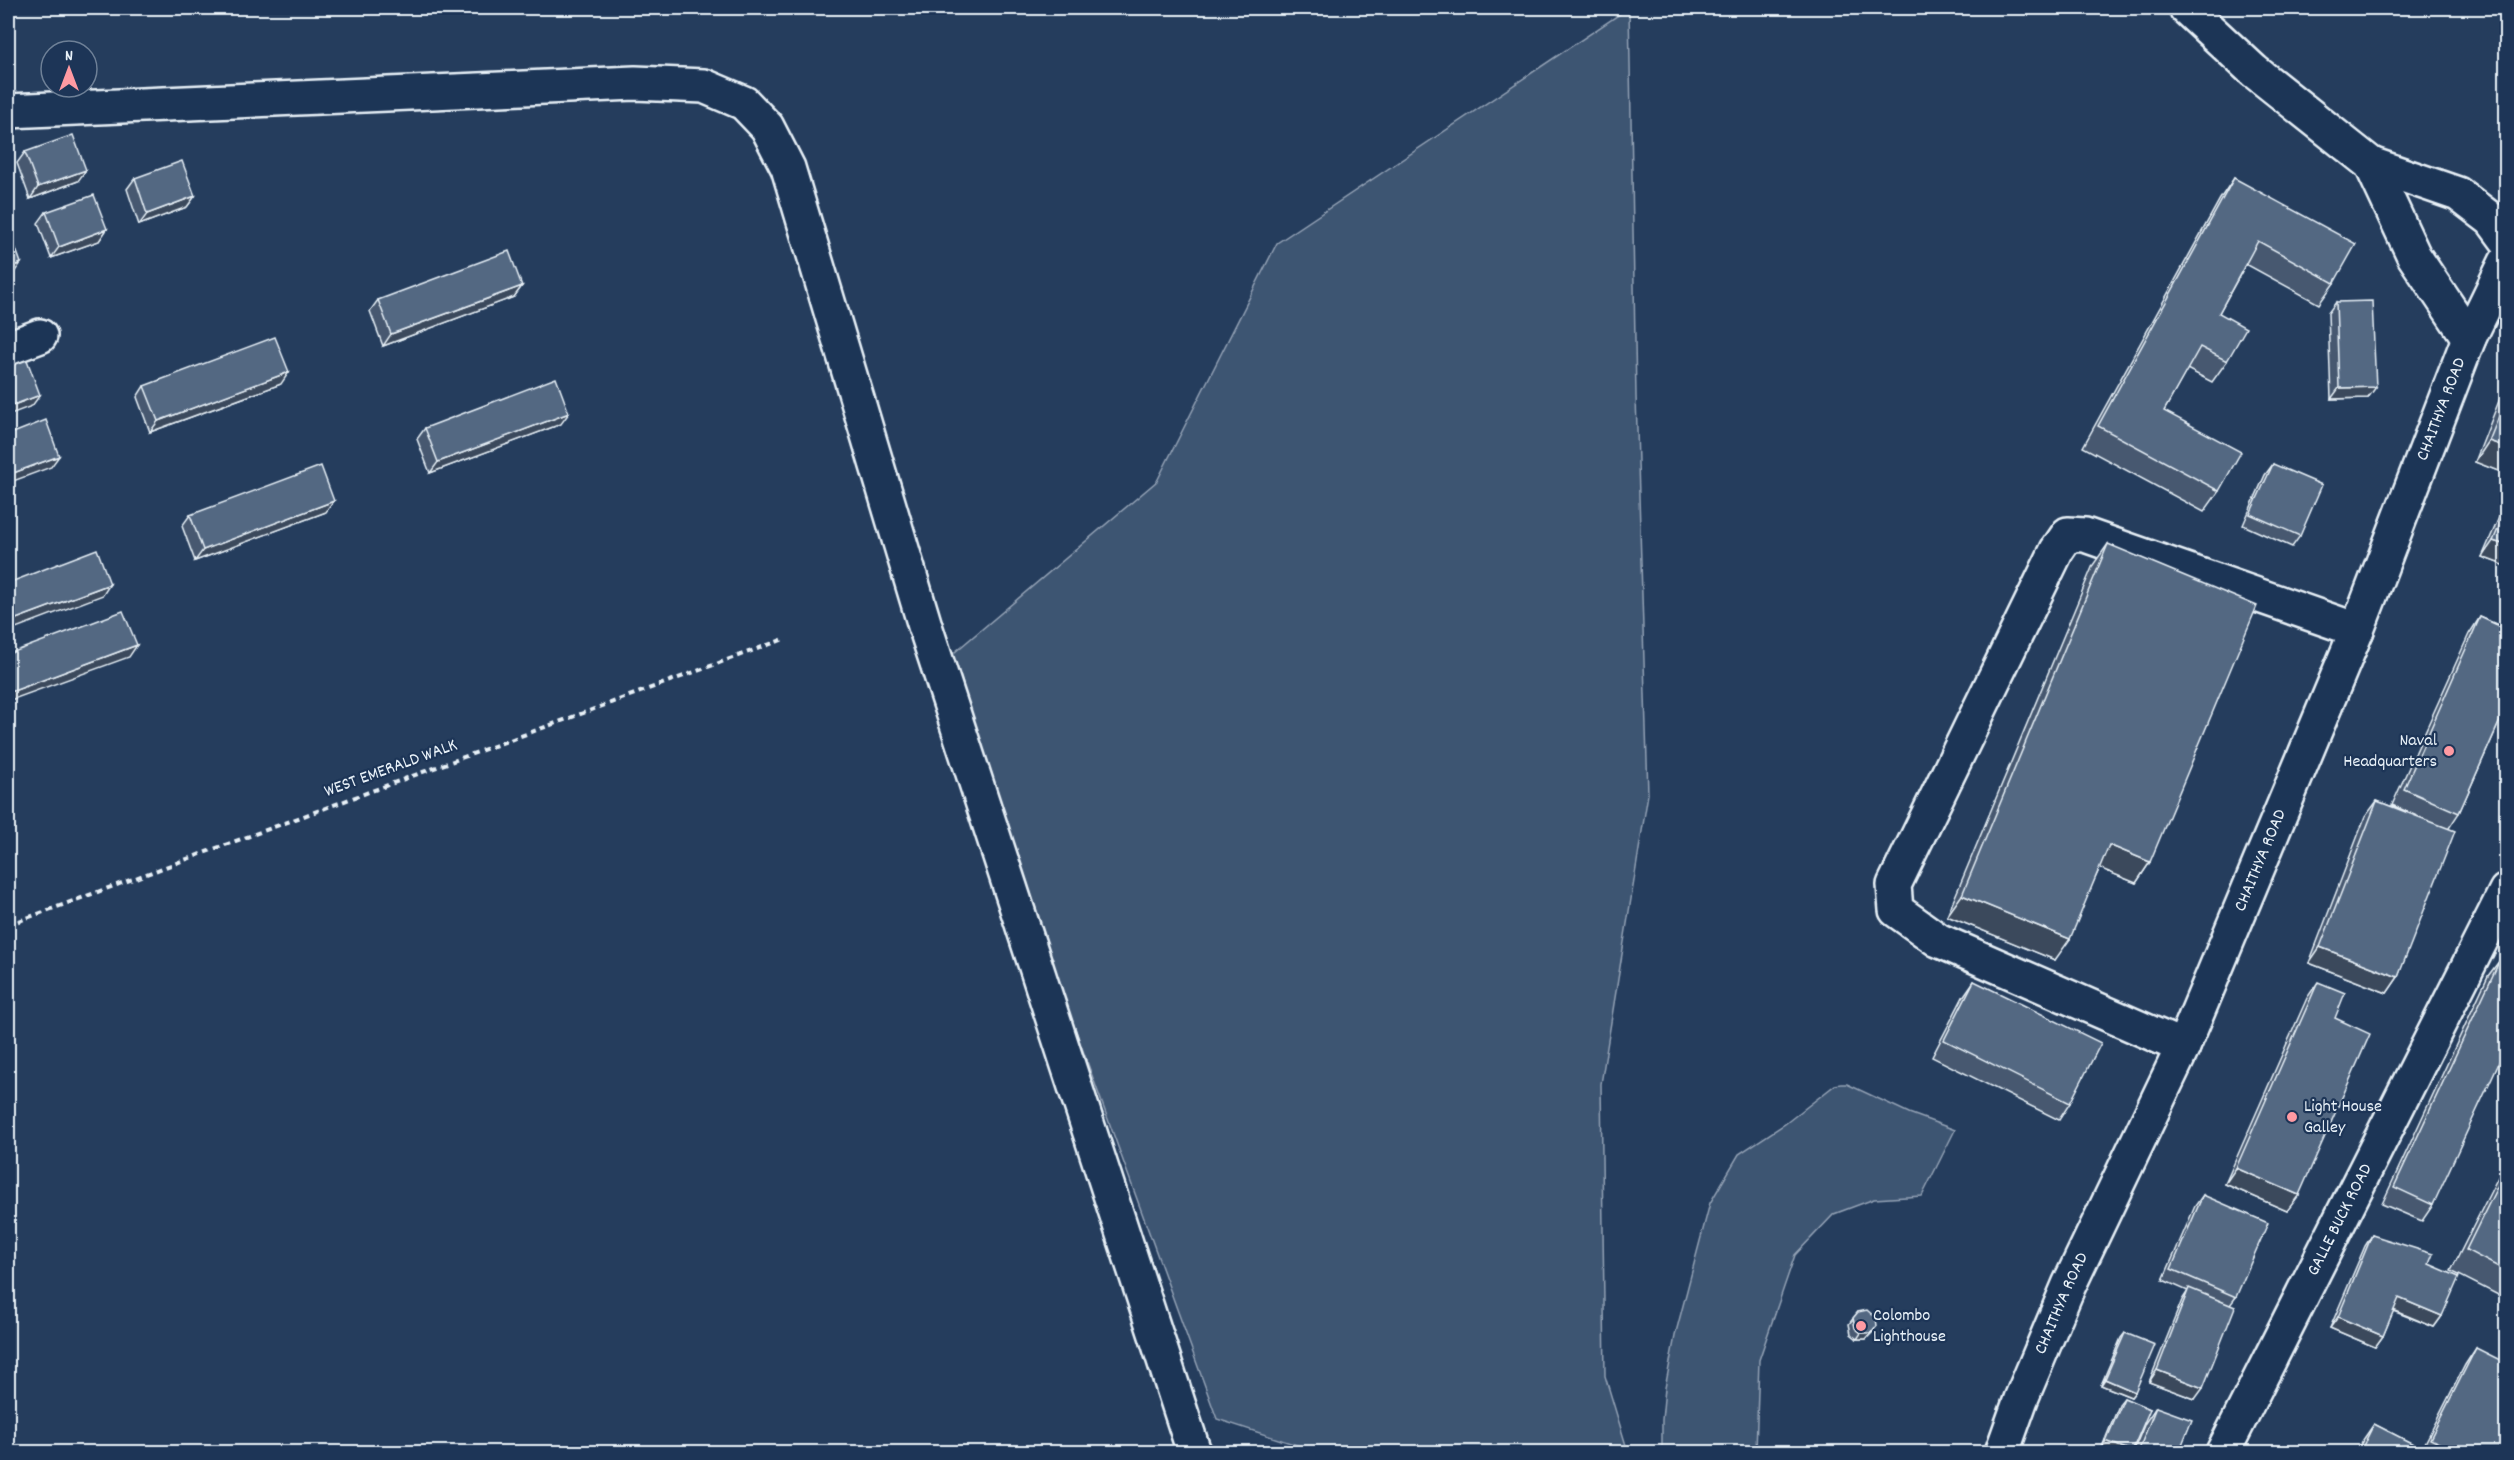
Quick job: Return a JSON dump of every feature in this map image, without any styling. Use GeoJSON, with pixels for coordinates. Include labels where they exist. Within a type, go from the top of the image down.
{"type":"FeatureCollection","features":[{"type":"Feature","properties":{"kind":"street"},"geometry":{"type":"LineString","coordinates":[[2186,8],[2254,71],[2371,164],[2458,194],[2492,220],[2506,239]]}},
{"type":"Feature","properties":{"kind":"street"},"geometry":{"type":"LineString","coordinates":[[8,111],[635,83],[704,86],[744,103],[767,127],[788,168],[925,626],[1194,1452]]}},
{"type":"Feature","properties":{"kind":"street"},"geometry":{"type":"LineString","coordinates":[[2371,164],[2414,256],[2469,338]]}},
{"type":"Feature","properties":{"kind":"street","name":"CHAITHYA ROAD"},"geometry":{"type":"LineString","coordinates":[[2002,1452],[2021,1399],[2069,1285],[2183,1047],[2357,630],[2469,338],[2506,262]]}},
{"type":"Feature","properties":{"kind":"street"},"geometry":{"type":"LineString","coordinates":[[8,348],[40,336]]}},
{"type":"Feature","properties":{"kind":"street"},"geometry":{"type":"LineString","coordinates":[[2183,1047],[1938,940],[1896,910],[1894,885],[2057,550],[2068,534],[2085,535],[2357,630]]}},
{"type":"Feature","properties":{"kind":"street","name":"GALLE BUCK ROAD"},"geometry":{"type":"LineString","coordinates":[[2223,1452],[2506,891]]}},
{"type":"Feature","properties":{"kind":"path","name":"WEST EMERALD WALK"},"geometry":{"type":"LineString","coordinates":[[8,925],[784,639]]}},
{"type":"Feature","properties":{"kind":"shaded area"},"geometry":{"type":"Polygon","coordinates":[[[1629,8],[1636,396],[1648,794],[1601,1084],[1605,1376],[1628,1452],[1318,1452],[1217,1419],[942,663],[1157,481],[1277,243],[1629,8]]]}},
{"type":"Feature","properties":{"kind":"shaded area"},"geometry":{"type":"Polygon","coordinates":[[[1847,1084],[1909,1113],[1955,1130],[1922,1196],[1874,1199],[1834,1214],[1795,1255],[1759,1360],[1756,1452],[1662,1452],[1665,1388],[1675,1336],[1710,1203],[1739,1154],[1785,1124],[1835,1085],[1847,1084]]]}},
{"type":"Feature","properties":{"kind":"building"},"geometry":{"type":"Polygon","coordinates":[[[73,135],[86,170],[38,187],[25,152],[73,135]]]}},
{"type":"Feature","properties":{"kind":"building"},"geometry":{"type":"Polygon","coordinates":[[[182,161],[195,196],[147,214],[135,178],[182,161]]]}},
{"type":"Feature","properties":{"kind":"building"},"geometry":{"type":"Polygon","coordinates":[[[2234,178],[2356,244],[2334,283],[2258,241],[2219,313],[2246,328],[2227,361],[2200,347],[2164,411],[2241,452],[2219,491],[2098,426],[2234,178]]]}},
{"type":"Feature","properties":{"kind":"building"},"geometry":{"type":"Polygon","coordinates":[[[94,195],[107,229],[59,247],[46,212],[94,195]]]}},
{"type":"Feature","properties":{"kind":"building"},"geometry":{"type":"Polygon","coordinates":[[[8,227],[21,263],[8,268],[8,227]]]}},
{"type":"Feature","properties":{"kind":"building"},"geometry":{"type":"Polygon","coordinates":[[[509,251],[522,286],[391,334],[378,300],[509,251]]]}},
{"type":"Feature","properties":{"kind":"building"},"geometry":{"type":"Polygon","coordinates":[[[2372,301],[2376,387],[2339,388],[2336,302],[2372,301]]]}},
{"type":"Feature","properties":{"kind":"building"},"geometry":{"type":"Polygon","coordinates":[[[275,337],[289,372],[158,421],[144,386],[275,337]]]}},
{"type":"Feature","properties":{"kind":"building"},"geometry":{"type":"Polygon","coordinates":[[[27,360],[40,395],[8,407],[8,367],[27,360]]]}},
{"type":"Feature","properties":{"kind":"building"},"geometry":{"type":"Polygon","coordinates":[[[556,378],[569,413],[438,462],[425,428],[556,378]]]}},
{"type":"Feature","properties":{"kind":"building"},"geometry":{"type":"Polygon","coordinates":[[[2506,399],[2506,447],[2489,441],[2506,399]]]}},
{"type":"Feature","properties":{"kind":"building"},"geometry":{"type":"Polygon","coordinates":[[[46,420],[59,456],[8,475],[8,435],[46,420]]]}},
{"type":"Feature","properties":{"kind":"building"},"geometry":{"type":"Polygon","coordinates":[[[2273,464],[2322,485],[2300,536],[2250,514],[2273,464]]]}},
{"type":"Feature","properties":{"kind":"building"},"geometry":{"type":"Polygon","coordinates":[[[321,466],[334,501],[203,550],[190,515],[321,466]]]}},
{"type":"Feature","properties":{"kind":"building"},"geometry":{"type":"Polygon","coordinates":[[[2506,510],[2506,545],[2493,541],[2506,510]]]}},
{"type":"Feature","properties":{"kind":"building"},"geometry":{"type":"Polygon","coordinates":[[[2108,544],[2257,606],[2150,862],[2109,845],[2070,939],[1962,895],[2108,544]]]}},
{"type":"Feature","properties":{"kind":"building"},"geometry":{"type":"Polygon","coordinates":[[[97,549],[110,584],[8,622],[8,583],[97,549]]]}},
{"type":"Feature","properties":{"kind":"building"},"geometry":{"type":"Polygon","coordinates":[[[123,611],[137,645],[8,693],[8,654],[123,611]]]}},
{"type":"Feature","properties":{"kind":"building","name":"Naval Headquarters"},"geometry":{"type":"Polygon","coordinates":[[[2480,617],[2506,629],[2506,707],[2459,813],[2404,789],[2480,617]]]}},
{"type":"Feature","properties":{"kind":"building"},"geometry":{"type":"Polygon","coordinates":[[[2377,801],[2455,831],[2398,977],[2320,947],[2377,801]]]}},
{"type":"Feature","properties":{"kind":"building"},"geometry":{"type":"Polygon","coordinates":[[[2500,960],[2506,963],[2506,1047],[2433,1205],[2394,1187],[2500,960]]]}},
{"type":"Feature","properties":{"kind":"building"},"geometry":{"type":"Polygon","coordinates":[[[1974,981],[2101,1043],[2070,1103],[1944,1040],[1974,981]]]}},
{"type":"Feature","properties":{"kind":"building","name":"Light House Galley"},"geometry":{"type":"Polygon","coordinates":[[[2318,982],[2345,993],[2335,1018],[2370,1034],[2299,1195],[2236,1168],[2318,982]]]}},
{"type":"Feature","properties":{"kind":"building"},"geometry":{"type":"Polygon","coordinates":[[[2506,1169],[2506,1271],[2466,1250],[2506,1169]]]}},
{"type":"Feature","properties":{"kind":"building"},"geometry":{"type":"Polygon","coordinates":[[[2203,1195],[2268,1223],[2236,1297],[2171,1269],[2203,1195]]]}},
{"type":"Feature","properties":{"kind":"building"},"geometry":{"type":"Polygon","coordinates":[[[2372,1235],[2433,1254],[2429,1264],[2459,1277],[2442,1316],[2399,1298],[2383,1336],[2338,1317],[2372,1235]]]}},
{"type":"Feature","properties":{"kind":"building"},"geometry":{"type":"Polygon","coordinates":[[[2189,1288],[2235,1307],[2203,1388],[2157,1370],[2189,1288]]]}},
{"type":"Feature","properties":{"kind":"building","name":"Colombo Lighthouse"},"geometry":{"type":"Polygon","coordinates":[[[1867,1310],[1876,1318],[1877,1326],[1870,1333],[1861,1333],[1855,1328],[1853,1318],[1858,1312],[1867,1310]]]}},
{"type":"Feature","properties":{"kind":"building"},"geometry":{"type":"Polygon","coordinates":[[[2125,1333],[2155,1345],[2135,1392],[2105,1379],[2125,1333]]]}},
{"type":"Feature","properties":{"kind":"building"},"geometry":{"type":"Polygon","coordinates":[[[2476,1348],[2506,1363],[2506,1452],[2458,1452],[2430,1439],[2476,1348]]]}},
{"type":"Feature","properties":{"kind":"building"},"geometry":{"type":"Polygon","coordinates":[[[2124,1398],[2150,1409],[2132,1451],[2106,1441],[2124,1398]]]}},
{"type":"Feature","properties":{"kind":"building"},"geometry":{"type":"Polygon","coordinates":[[[2156,1407],[2192,1420],[2179,1452],[2138,1452],[2156,1407]]]}},
{"type":"Feature","properties":{"kind":"building"},"geometry":{"type":"Polygon","coordinates":[[[2374,1424],[2429,1452],[2360,1452],[2374,1424]]]}},
{"type":"Feature","properties":{"kind":"place","name":"Naval Headquarters"},"geometry":{"type":"Point","coordinates":[2449,751]}},
{"type":"Feature","properties":{"kind":"place","name":"Light House Galley"},"geometry":{"type":"Point","coordinates":[2292,1117]}},
{"type":"Feature","properties":{"kind":"place","name":"Colombo Lighthouse"},"geometry":{"type":"Point","coordinates":[1861,1326]}}]}
